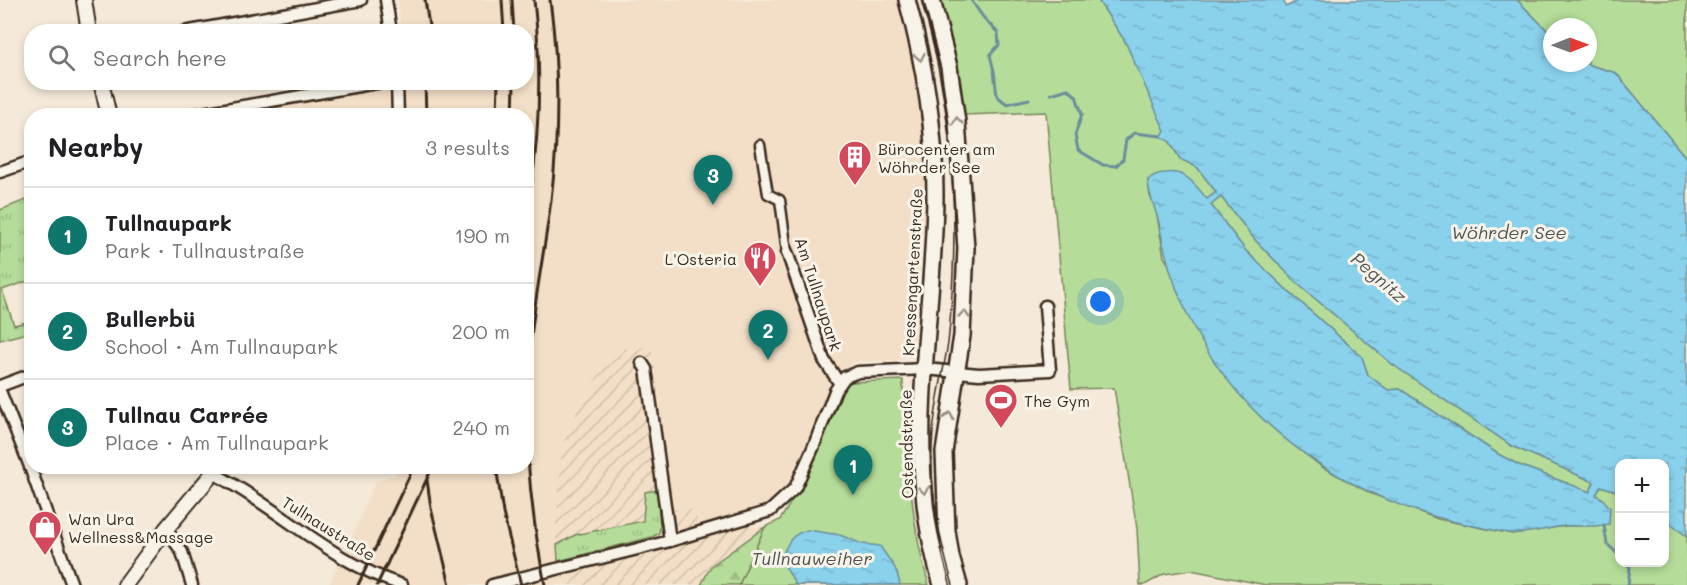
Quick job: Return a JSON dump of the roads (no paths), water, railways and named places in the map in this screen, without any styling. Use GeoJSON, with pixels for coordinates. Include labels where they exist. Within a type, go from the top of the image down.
{"type":"FeatureCollection","features":[{"type":"Feature","properties":{"kind":"main road","name":"Kressengartenstraße"},"geometry":{"type":"LineString","coordinates":[[907,0],[925,84],[934,170],[934,222],[925,369]]}},
{"type":"Feature","properties":{"kind":"main road"},"geometry":{"type":"LineString","coordinates":[[932,0],[949,67],[961,158],[966,271],[957,372],[947,428],[944,474],[947,531],[951,558],[959,585]]}},
{"type":"Feature","properties":{"kind":"main road","name":"Ostendstraße"},"geometry":{"type":"LineString","coordinates":[[925,369],[922,420],[924,492],[932,544],[942,585]]}},
{"type":"Feature","properties":{"kind":"street"},"geometry":{"type":"LineString","coordinates":[[84,0],[88,24]]}},
{"type":"Feature","properties":{"kind":"street"},"geometry":{"type":"LineString","coordinates":[[228,24],[362,0]]}},
{"type":"Feature","properties":{"kind":"street"},"geometry":{"type":"LineString","coordinates":[[387,0],[390,24]]}},
{"type":"Feature","properties":{"kind":"street"},"geometry":{"type":"LineString","coordinates":[[103,90],[107,108]]}},
{"type":"Feature","properties":{"kind":"street"},"geometry":{"type":"LineString","coordinates":[[231,108],[336,90]]}},
{"type":"Feature","properties":{"kind":"street"},"geometry":{"type":"LineString","coordinates":[[397,90],[398,108]]}},
{"type":"Feature","properties":{"kind":"street","name":"Am Tullnaupark"},"geometry":{"type":"LineString","coordinates":[[760,145],[768,194],[780,200],[787,252],[824,360],[840,384]]}},
{"type":"Feature","properties":{"kind":"street"},"geometry":{"type":"LineString","coordinates":[[0,172],[24,163]]}},
{"type":"Feature","properties":{"kind":"street","name":"Ostendstraße"},"geometry":{"type":"LineString","coordinates":[[925,369],[986,374],[1050,370],[1045,306]]}},
{"type":"Feature","properties":{"kind":"street"},"geometry":{"type":"LineString","coordinates":[[642,363],[646,369],[670,540]]}},
{"type":"Feature","properties":{"kind":"street"},"geometry":{"type":"LineString","coordinates":[[492,585],[670,540],[770,510],[795,488],[835,391],[845,376],[858,372],[925,369]]}},
{"type":"Feature","properties":{"kind":"street"},"geometry":{"type":"LineString","coordinates":[[0,386],[24,377]]}},
{"type":"Feature","properties":{"kind":"street"},"geometry":{"type":"LineString","coordinates":[[0,391],[24,449]]}},
{"type":"Feature","properties":{"kind":"street"},"geometry":{"type":"LineString","coordinates":[[34,474],[72,585]]}},
{"type":"Feature","properties":{"kind":"street"},"geometry":{"type":"LineString","coordinates":[[125,585],[211,474]]}},
{"type":"Feature","properties":{"kind":"street","name":"Tullnaustraße"},"geometry":{"type":"LineString","coordinates":[[220,474],[345,559],[402,585]]}},
{"type":"Feature","properties":{"kind":"street"},"geometry":{"type":"LineString","coordinates":[[166,529],[182,552],[192,585]]}},
{"type":"Feature","properties":{"kind":"water","name":"Wöhrder See"},"geometry":{"type":"Polygon","coordinates":[[[1098,0],[1283,0],[1286,7],[1299,0],[1517,0],[1543,26],[1543,72],[1597,72],[1597,67],[1616,73],[1687,159],[1687,536],[1669,523],[1669,459],[1615,459],[1615,491],[1601,486],[1596,495],[1603,499],[1610,508],[1609,524],[1564,526],[1517,533],[1479,527],[1421,512],[1366,490],[1315,461],[1270,426],[1230,384],[1198,336],[1174,282],[1148,180],[1160,173],[1179,174],[1194,183],[1207,199],[1216,192],[1197,167],[1180,159],[1170,142],[1161,136],[1165,131],[1125,41],[1098,0]],[[1221,197],[1211,205],[1246,251],[1362,357],[1368,375],[1388,390],[1400,389],[1498,454],[1519,465],[1590,492],[1594,482],[1512,446],[1392,364],[1298,284],[1257,242],[1221,197]]]}},
{"type":"Feature","properties":{"kind":"water","name":"Tullnauweiher"},"geometry":{"type":"Polygon","coordinates":[[[808,530],[840,535],[862,544],[880,546],[895,567],[900,585],[796,585],[781,559],[793,537],[808,530]]]}},
{"type":"Feature","properties":{"kind":"waterway"},"geometry":{"type":"LineString","coordinates":[[971,0],[998,33],[999,45],[990,55],[997,96],[1007,104],[1029,99]]}},
{"type":"Feature","properties":{"kind":"waterway"},"geometry":{"type":"LineString","coordinates":[[1051,94],[1068,89],[1076,96],[1082,114],[1075,135],[1078,150],[1103,165],[1116,166],[1123,159],[1126,140],[1134,133],[1161,136]]}},
{"type":"Feature","properties":{"kind":"waterway"},"geometry":{"type":"LineString","coordinates":[[1604,525],[1607,544],[1615,551]]}},
{"type":"Feature","properties":{"kind":"waterway"},"geometry":{"type":"LineString","coordinates":[[1628,585],[1630,567]]}},
{"type":"Feature","properties":{"kind":"tram line"},"geometry":{"type":"LineString","coordinates":[[921,0],[939,72],[950,145],[954,256],[948,343],[934,421],[932,471],[936,510],[953,585]]}},
{"type":"Feature","properties":{"kind":"railway"},"geometry":{"type":"LineString","coordinates":[[425,0],[429,24]]}},
{"type":"Feature","properties":{"kind":"railway"},"geometry":{"type":"LineString","coordinates":[[502,0],[504,24]]}},
{"type":"Feature","properties":{"kind":"railway"},"geometry":{"type":"LineString","coordinates":[[512,0],[514,24]]}},
{"type":"Feature","properties":{"kind":"railway"},"geometry":{"type":"LineString","coordinates":[[534,0],[539,84],[534,167]]}},
{"type":"Feature","properties":{"kind":"railway"},"geometry":{"type":"LineString","coordinates":[[534,312],[551,200],[555,150],[557,100],[550,0]]}},
{"type":"Feature","properties":{"kind":"railway"},"geometry":{"type":"LineString","coordinates":[[425,90],[426,108]]}},
{"type":"Feature","properties":{"kind":"railway"},"geometry":{"type":"LineString","coordinates":[[497,108],[498,90]]}},
{"type":"Feature","properties":{"kind":"railway"},"geometry":{"type":"LineString","coordinates":[[513,108],[514,90]]}},
{"type":"Feature","properties":{"kind":"railway"},"geometry":{"type":"LineString","coordinates":[[358,585],[410,474]]}},
{"type":"Feature","properties":{"kind":"railway"},"geometry":{"type":"LineString","coordinates":[[377,585],[429,474]]}},
{"type":"Feature","properties":{"kind":"railway"},"geometry":{"type":"LineString","coordinates":[[497,474],[503,513],[521,585]]}},
{"type":"Feature","properties":{"kind":"railway"},"geometry":{"type":"LineString","coordinates":[[529,474],[545,585]]}},
{"type":"Feature","properties":{"kind":"railway"},"geometry":{"type":"LineString","coordinates":[[427,480],[431,508],[450,585]]}},
{"type":"Feature","properties":{"kind":"place","name":"Bürocenter am Wöhrder See"},"geometry":{"type":"Point","coordinates":[855,186]}},
{"type":"Feature","properties":{"kind":"place","name":"Tullnau Carrée"},"geometry":{"type":"Point","coordinates":[713,205]}},
{"type":"Feature","properties":{"kind":"place","name":"L'Osteria"},"geometry":{"type":"Point","coordinates":[760,287]}},
{"type":"Feature","properties":{"kind":"place","name":"Bullerbü"},"geometry":{"type":"Point","coordinates":[768,360]}},
{"type":"Feature","properties":{"kind":"place","name":"The Gym"},"geometry":{"type":"Point","coordinates":[1001,429]}},
{"type":"Feature","properties":{"kind":"place","name":"Tullnaupark"},"geometry":{"type":"Point","coordinates":[853,495]}},
{"type":"Feature","properties":{"kind":"place","name":"Wan Ura Wellness&Massage"},"geometry":{"type":"Point","coordinates":[45,556]}},
{"type":"Feature","properties":{"kind":"water label","name":"Pegnitz"},"geometry":{"type":"Point","coordinates":[1379,277]}}]}
